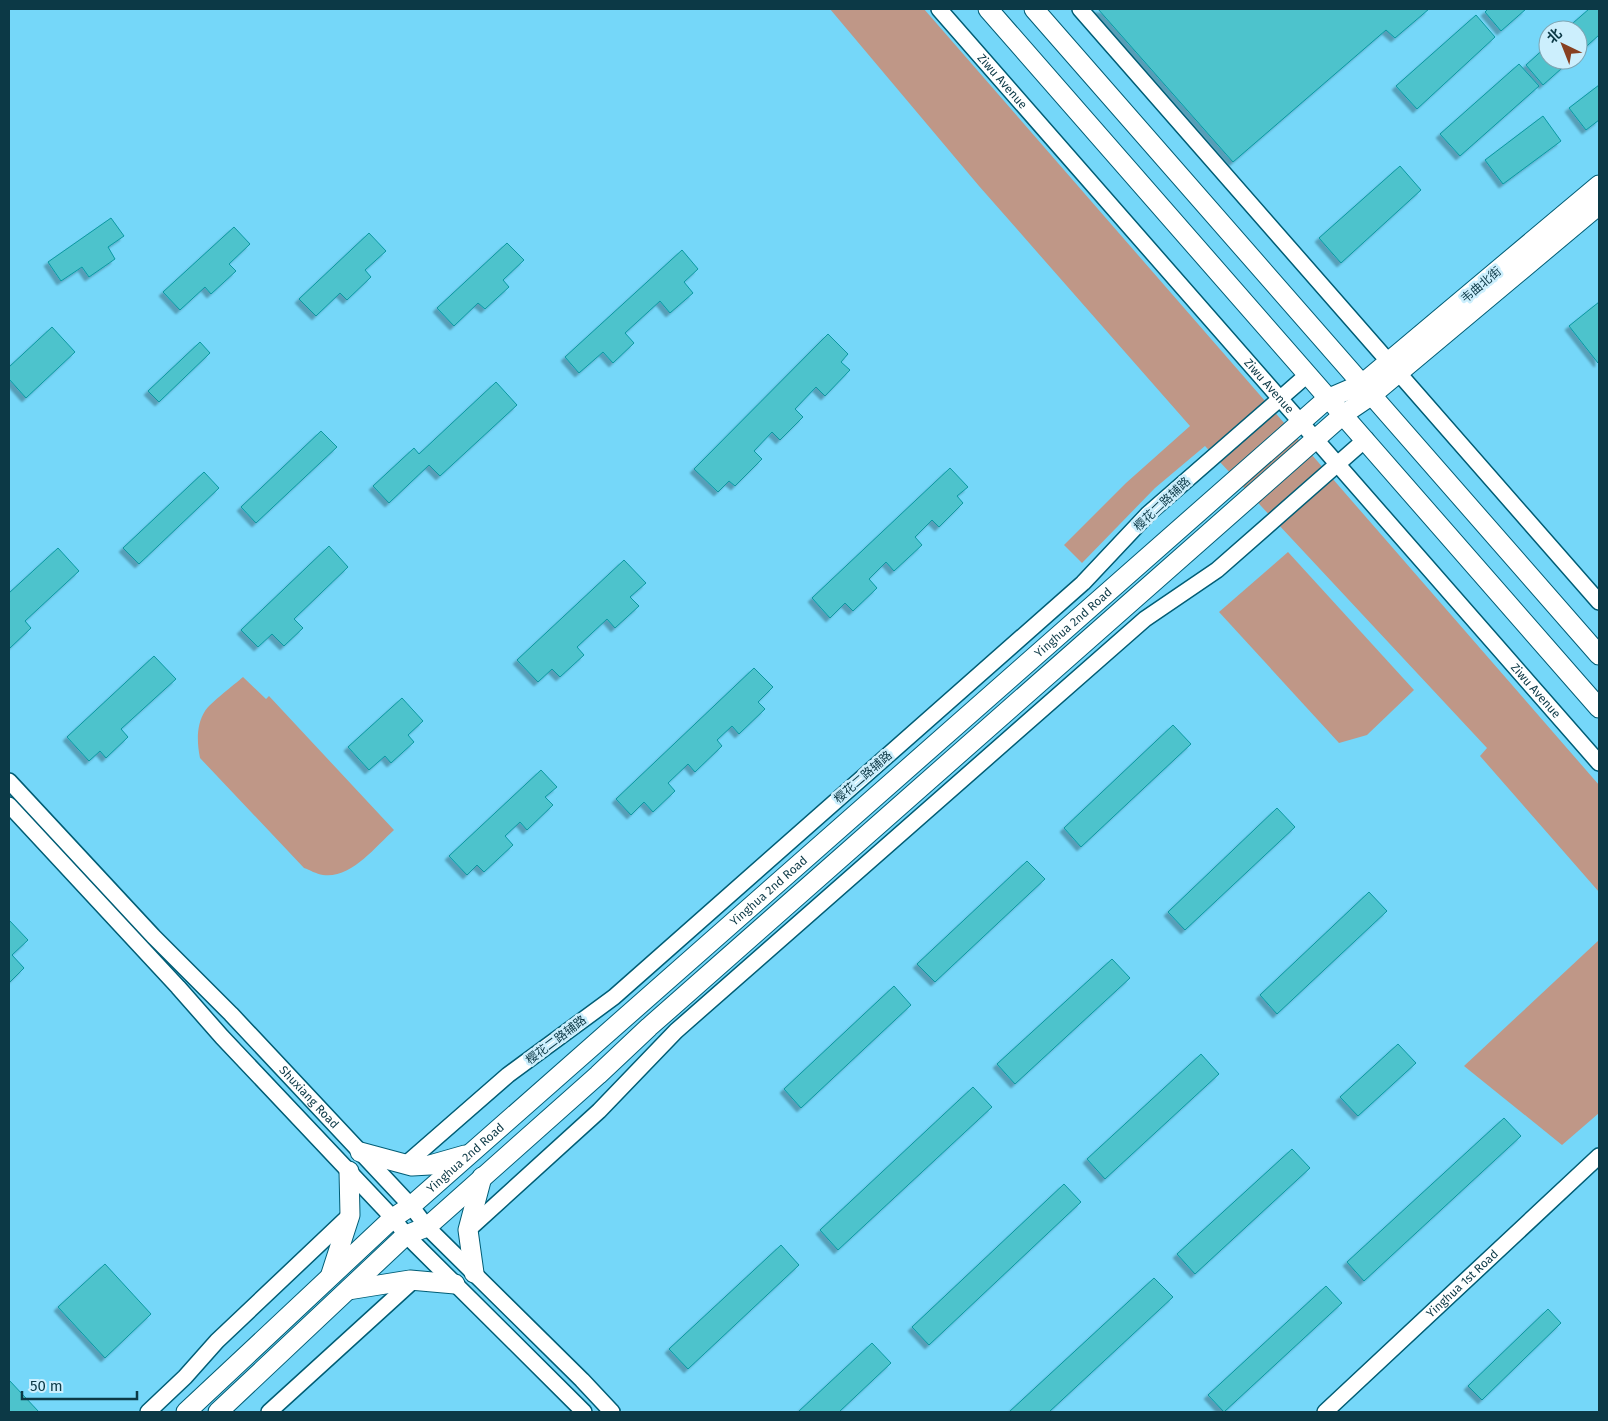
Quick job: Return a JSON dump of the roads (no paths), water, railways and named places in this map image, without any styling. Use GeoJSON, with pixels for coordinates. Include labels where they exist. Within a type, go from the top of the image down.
{"type":"FeatureCollection","features":[{"type":"Feature","properties":{"kind":"main road"},"geometry":{"type":"LineString","coordinates":[[988,9],[1599,708]]}},
{"type":"Feature","properties":{"kind":"main road"},"geometry":{"type":"LineString","coordinates":[[1034,9],[1599,655]]}},
{"type":"Feature","properties":{"kind":"main road","name":"韦曲北街"},"geometry":{"type":"LineString","coordinates":[[1367,390],[1599,185]]}},
{"type":"Feature","properties":{"kind":"main road","name":"韦曲北街"},"geometry":{"type":"LineString","coordinates":[[1393,367],[1599,205]]}},
{"type":"Feature","properties":{"kind":"main road","name":"Yinghua 2nd Road"},"geometry":{"type":"LineString","coordinates":[[186,1412],[393,1218],[411,1206],[1327,399],[1367,390]]}},
{"type":"Feature","properties":{"kind":"main road","name":"Yinghua 2nd Road"},"geometry":{"type":"LineString","coordinates":[[218,1412],[406,1235],[427,1227],[649,1027],[1316,439],[1367,390]]}},
{"type":"Feature","properties":{"kind":"main road"},"geometry":{"type":"LineString","coordinates":[[360,1152],[406,1164],[430,1165],[470,1154]]}},
{"type":"Feature","properties":{"kind":"main road"},"geometry":{"type":"LineString","coordinates":[[331,1276],[350,1215],[349,1171]]}},
{"type":"Feature","properties":{"kind":"main road"},"geometry":{"type":"LineString","coordinates":[[474,1273],[468,1230],[482,1177]]}},
{"type":"Feature","properties":{"kind":"main road"},"geometry":{"type":"LineString","coordinates":[[348,1290],[414,1280],[455,1284]]}},
{"type":"Feature","properties":{"kind":"street","name":"Ziwu Avenue"},"geometry":{"type":"LineString","coordinates":[[939,9],[1599,763]]}},
{"type":"Feature","properties":{"kind":"street"},"geometry":{"type":"LineString","coordinates":[[1080,9],[1599,602]]}},
{"type":"Feature","properties":{"kind":"street","name":"樱花二路辅路"},"geometry":{"type":"LineString","coordinates":[[406,1164],[508,1075],[614,997],[1083,583],[1148,514],[1307,375]]}},
{"type":"Feature","properties":{"kind":"street"},"geometry":{"type":"LineString","coordinates":[[468,1230],[599,1111],[676,1031],[735,979],[1145,619],[1217,570],[1366,440]]}},
{"type":"Feature","properties":{"kind":"street","name":"Shuxiang Road"},"geometry":{"type":"LineString","coordinates":[[9,781],[153,936],[231,1014],[411,1206],[427,1227],[612,1412]]}},
{"type":"Feature","properties":{"kind":"street","name":"Shuxiang Road"},"geometry":{"type":"LineString","coordinates":[[9,806],[178,987],[222,1037],[393,1218],[406,1235],[584,1412]]}},
{"type":"Feature","properties":{"kind":"street","name":"Yinghua 1st Road"},"geometry":{"type":"LineString","coordinates":[[1325,1412],[1599,1156]]}},
{"type":"Feature","properties":{"kind":"street"},"geometry":{"type":"LineString","coordinates":[[148,1412],[185,1377],[217,1341],[350,1215]]}},
{"type":"Feature","properties":{"kind":"street"},"geometry":{"type":"LineString","coordinates":[[269,1412],[414,1280]]}}]}
